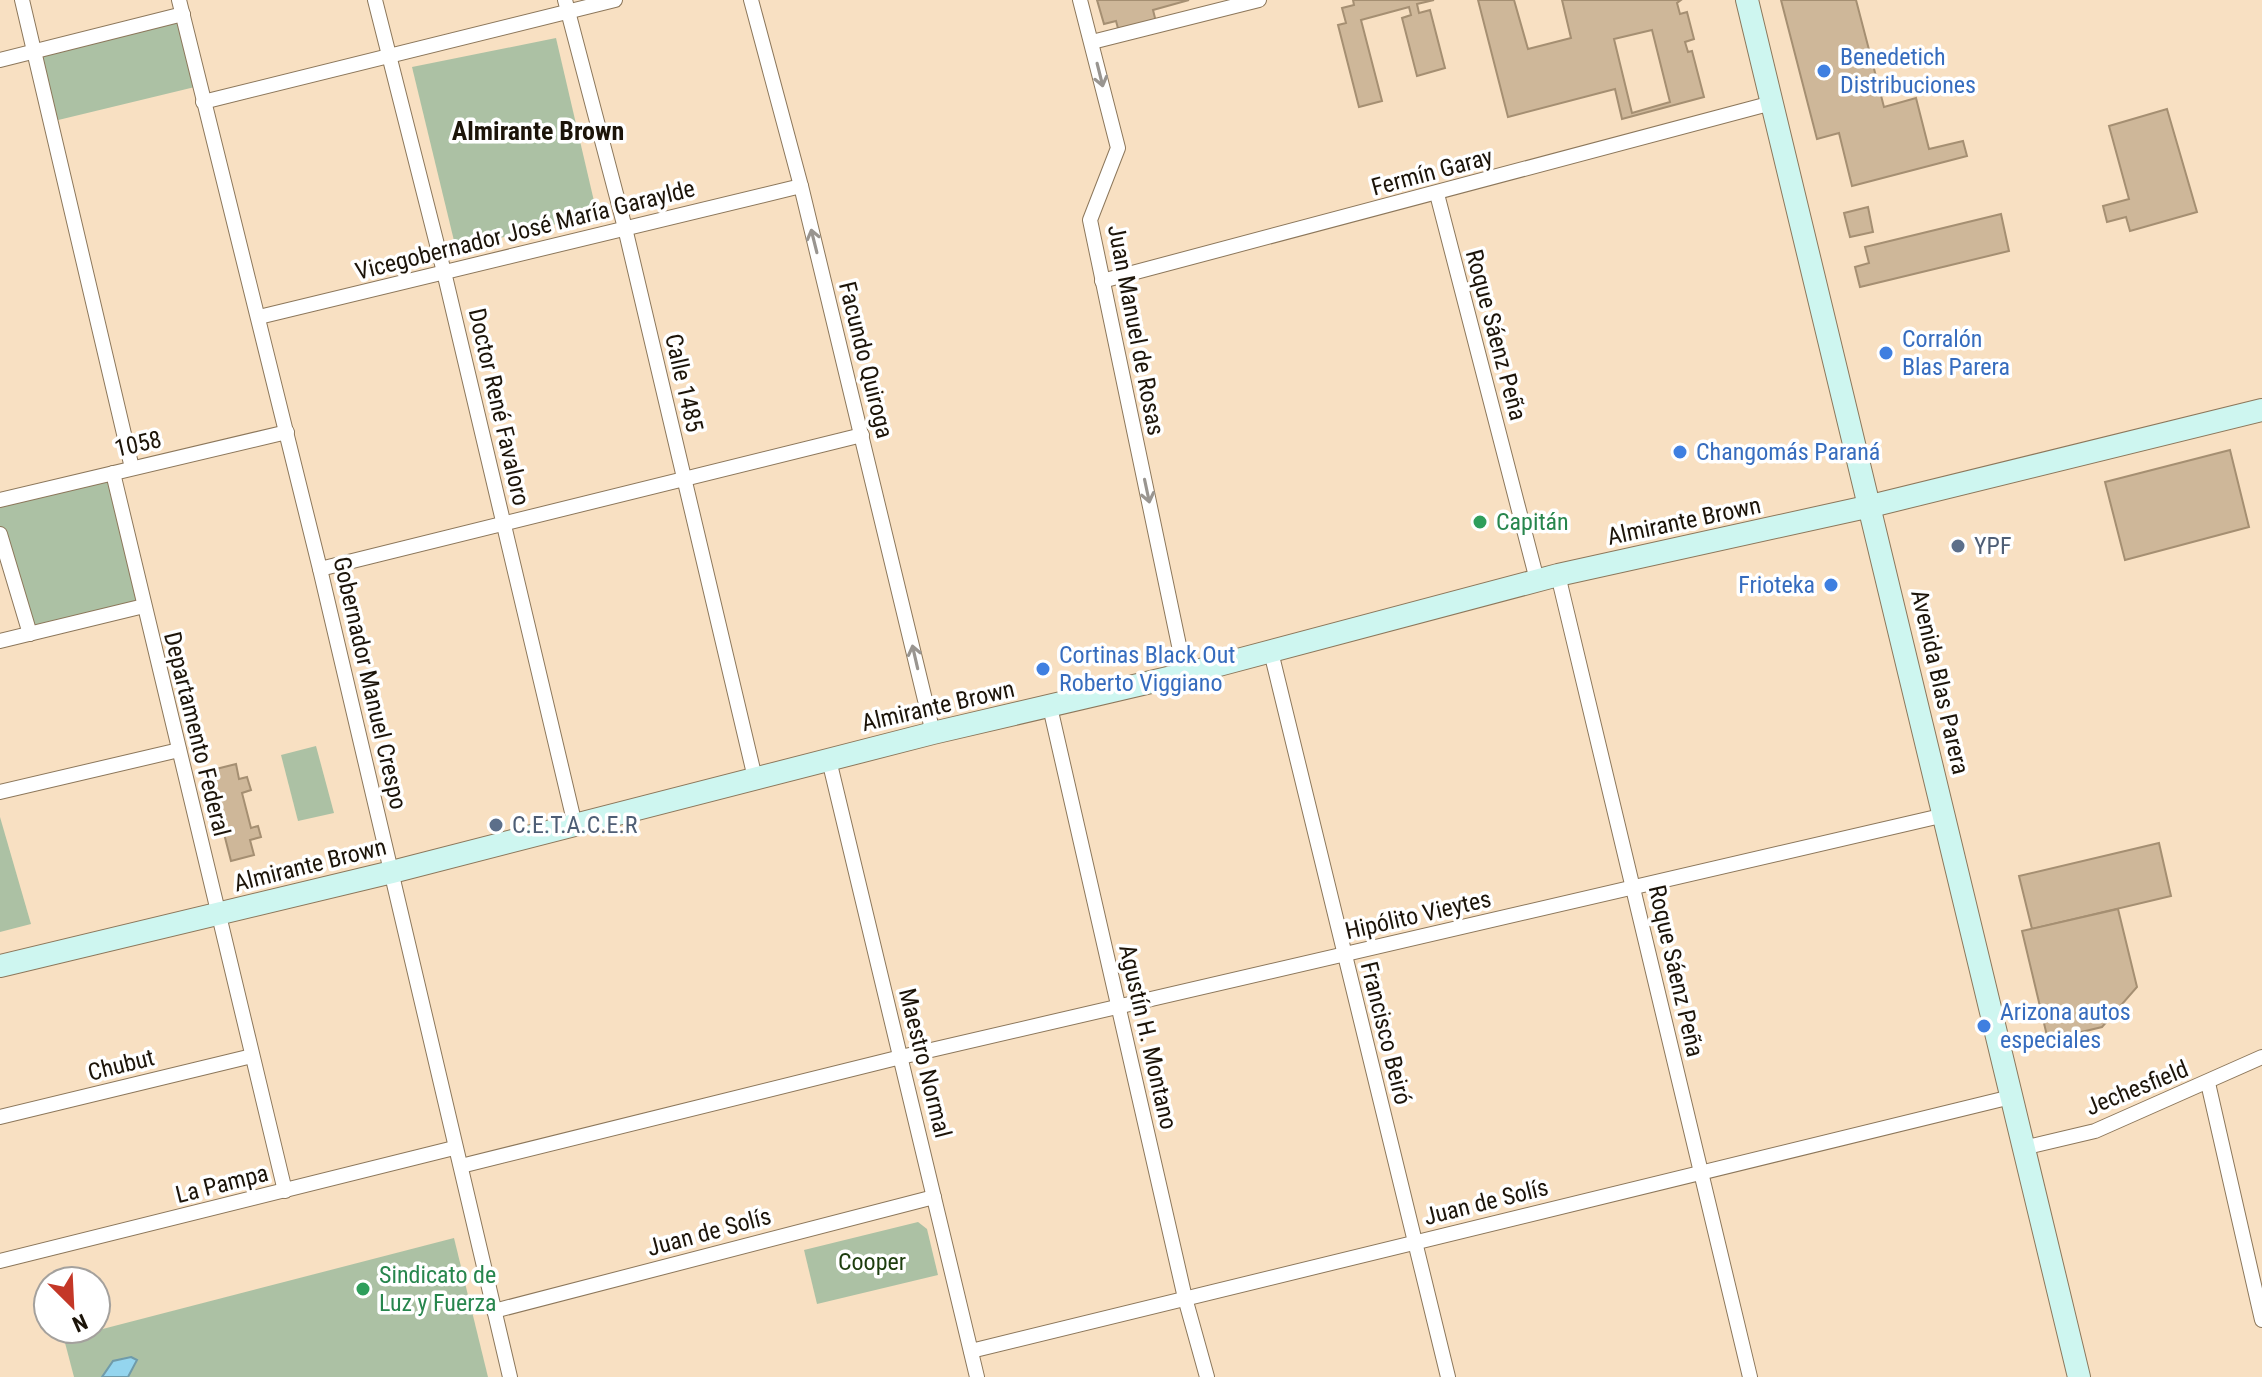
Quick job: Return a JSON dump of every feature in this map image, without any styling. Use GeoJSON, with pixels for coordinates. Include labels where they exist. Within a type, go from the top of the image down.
{"type":"FeatureCollection","features":[{"type":"Feature","properties":{"kind":"main road","name":"Avenida Blas Parera"},"geometry":{"type":"LineString","coordinates":[[1747,0],[1945,815],[2076,1376]]}},
{"type":"Feature","properties":{"kind":"main road","name":"Almirante Brown"},"geometry":{"type":"LineString","coordinates":[[0,966],[392,872],[933,733],[1185,674],[1548,578],[1871,506],[2262,410]]}},
{"type":"Feature","properties":{"kind":"street"},"geometry":{"type":"LineString","coordinates":[[22,0],[132,468]]}},
{"type":"Feature","properties":{"kind":"street","name":"Doctor René Favaloro"},"geometry":{"type":"LineString","coordinates":[[375,0],[444,272],[575,825]]}},
{"type":"Feature","properties":{"kind":"street"},"geometry":{"type":"LineString","coordinates":[[203,102],[388,56],[566,6],[615,0]]}},
{"type":"Feature","properties":{"kind":"street","name":"Facundo Quiroga"},"geometry":{"type":"LineString","coordinates":[[751,0],[801,186],[933,733]]}},
{"type":"Feature","properties":{"kind":"street","name":"Juan Manuel de Rosas"},"geometry":{"type":"LineString","coordinates":[[1080,0],[1118,148],[1090,220],[1185,674]]}},
{"type":"Feature","properties":{"kind":"street"},"geometry":{"type":"LineString","coordinates":[[1092,42],[1259,0]]}},
{"type":"Feature","properties":{"kind":"street","name":"Calle 1485"},"geometry":{"type":"LineString","coordinates":[[566,6],[625,228],[755,778]]}},
{"type":"Feature","properties":{"kind":"street"},"geometry":{"type":"LineString","coordinates":[[0,60],[181,7]]}},
{"type":"Feature","properties":{"kind":"street","name":"Gobernador Manuel Crespo"},"geometry":{"type":"LineString","coordinates":[[181,7],[320,569],[510,1377]]}},
{"type":"Feature","properties":{"kind":"street","name":"Fermín Garay"},"geometry":{"type":"LineString","coordinates":[[1102,281],[1772,103]]}},
{"type":"Feature","properties":{"kind":"street","name":"Vicegobernador José María Garaylde"},"geometry":{"type":"LineString","coordinates":[[259,317],[801,186]]}},
{"type":"Feature","properties":{"kind":"street","name":"Roque Sáenz Peña"},"geometry":{"type":"LineString","coordinates":[[1437,194],[1634,887],[1750,1377]]}},
{"type":"Feature","properties":{"kind":"street","name":"1058"},"geometry":{"type":"LineString","coordinates":[[0,500],[287,432]]}},
{"type":"Feature","properties":{"kind":"street"},"geometry":{"type":"LineString","coordinates":[[320,569],[862,435]]}},
{"type":"Feature","properties":{"kind":"street","name":"Departamento Federal"},"geometry":{"type":"LineString","coordinates":[[113,473],[285,1191]]}},
{"type":"Feature","properties":{"kind":"street"},"geometry":{"type":"LineString","coordinates":[[0,534],[30,634]]}},
{"type":"Feature","properties":{"kind":"street"},"geometry":{"type":"LineString","coordinates":[[0,641],[144,606]]}},
{"type":"Feature","properties":{"kind":"street","name":"Francisco Beiró"},"geometry":{"type":"LineString","coordinates":[[1271,652],[1448,1377]]}},
{"type":"Feature","properties":{"kind":"street","name":"Agustín H. Montano"},"geometry":{"type":"LineString","coordinates":[[1050,707],[1185,1298],[1207,1377]]}},
{"type":"Feature","properties":{"kind":"street"},"geometry":{"type":"LineString","coordinates":[[0,792],[179,750]]}},
{"type":"Feature","properties":{"kind":"street","name":"Maestro Normal"},"geometry":{"type":"LineString","coordinates":[[829,760],[977,1377]]}},
{"type":"Feature","properties":{"kind":"street","name":"Hipólito Vieytes"},"geometry":{"type":"LineString","coordinates":[[461,1166],[901,1057],[1945,815]]}},
{"type":"Feature","properties":{"kind":"street","name":"Chubut"},"geometry":{"type":"LineString","coordinates":[[0,1117],[252,1056]]}},
{"type":"Feature","properties":{"kind":"street","name":"Jechesfield"},"geometry":{"type":"LineString","coordinates":[[2023,1148],[2095,1131],[2262,1057]]}},
{"type":"Feature","properties":{"kind":"street"},"geometry":{"type":"LineString","coordinates":[[2208,1083],[2262,1320]]}},
{"type":"Feature","properties":{"kind":"street","name":"Juan de Solís"},"geometry":{"type":"LineString","coordinates":[[971,1351],[2011,1097]]}},
{"type":"Feature","properties":{"kind":"street","name":"La Pampa"},"geometry":{"type":"LineString","coordinates":[[0,1261],[454,1148]]}},
{"type":"Feature","properties":{"kind":"street","name":"Juan de Solís"},"geometry":{"type":"LineString","coordinates":[[494,1311],[934,1197]]}},
{"type":"Feature","properties":{"kind":"green space"},"geometry":{"type":"Polygon","coordinates":[[[183,14],[199,86],[50,122],[34,52],[183,14]]]}},
{"type":"Feature","properties":{"kind":"green space"},"geometry":{"type":"Polygon","coordinates":[[[556,38],[597,214],[456,249],[412,67],[556,38]]]}},
{"type":"Feature","properties":{"kind":"green space"},"geometry":{"type":"Polygon","coordinates":[[[113,473],[144,606],[30,634],[0,534],[0,500],[113,473]]]}},
{"type":"Feature","properties":{"kind":"green space"},"geometry":{"type":"Polygon","coordinates":[[[316,746],[334,813],[298,821],[281,755],[316,746]]]}},
{"type":"Feature","properties":{"kind":"green space"},"geometry":{"type":"Polygon","coordinates":[[[0,817],[31,924],[0,932],[0,817]]]}},
{"type":"Feature","properties":{"kind":"green space","name":"Cooper"},"geometry":{"type":"Polygon","coordinates":[[[918,1222],[927,1229],[938,1275],[817,1304],[804,1250],[918,1222]]]}},
{"type":"Feature","properties":{"kind":"green space","name":"Sindicato de Luz y Fuerza"},"geometry":{"type":"Polygon","coordinates":[[[454,1238],[488,1377],[74,1377],[66,1345],[112,1345],[112,1327],[454,1238]]]}},
{"type":"Feature","properties":{"kind":"water"},"geometry":{"type":"Polygon","coordinates":[[[131,1357],[137,1360],[128,1377],[102,1377],[113,1361],[131,1357]]]}},
{"type":"Feature","properties":{"kind":"building"},"geometry":{"type":"Polygon","coordinates":[[[1097,0],[1189,0],[1153,10],[1156,22],[1119,32],[1116,21],[1104,24],[1097,0]]]}},
{"type":"Feature","properties":{"kind":"building"},"geometry":{"type":"Polygon","coordinates":[[[1353,0],[1434,0],[1417,4],[1419,13],[1430,10],[1445,68],[1417,76],[1402,18],[1411,15],[1409,7],[1361,20],[1382,101],[1359,107],[1338,25],[1346,23],[1342,8],[1354,5],[1353,0]]]}},
{"type":"Feature","properties":{"kind":"building"},"geometry":{"type":"Polygon","coordinates":[[[1478,0],[1514,0],[1528,49],[1571,38],[1562,0],[1681,0],[1677,3],[1680,14],[1687,12],[1694,39],[1685,42],[1688,52],[1692,51],[1704,97],[1622,119],[1615,89],[1508,117],[1478,0]],[[1652,30],[1614,39],[1632,113],[1670,102],[1652,30]]]}},
{"type":"Feature","properties":{"kind":"building"},"geometry":{"type":"Polygon","coordinates":[[[1781,0],[1856,0],[1884,107],[1916,98],[1929,149],[1963,141],[1967,156],[1852,186],[1839,133],[1817,139],[1781,0]]]}},
{"type":"Feature","properties":{"kind":"building"},"geometry":{"type":"Polygon","coordinates":[[[2167,109],[2197,212],[2130,231],[2126,217],[2107,222],[2103,206],[2129,199],[2109,126],[2167,109]]]}},
{"type":"Feature","properties":{"kind":"building"},"geometry":{"type":"Polygon","coordinates":[[[1868,207],[1873,232],[1850,237],[1844,213],[1868,207]]]}},
{"type":"Feature","properties":{"kind":"building"},"geometry":{"type":"Polygon","coordinates":[[[2001,214],[2009,251],[1860,287],[1855,267],[1869,263],[1865,247],[2001,214]]]}},
{"type":"Feature","properties":{"kind":"building"},"geometry":{"type":"Polygon","coordinates":[[[2230,450],[2249,527],[2125,560],[2105,482],[2230,450]]]}},
{"type":"Feature","properties":{"kind":"building"},"geometry":{"type":"Polygon","coordinates":[[[236,764],[239,779],[247,777],[251,790],[242,793],[251,828],[258,826],[261,837],[250,840],[254,855],[231,861],[208,771],[236,764]]]}},
{"type":"Feature","properties":{"kind":"building"},"geometry":{"type":"Polygon","coordinates":[[[2159,843],[2171,896],[2032,929],[2019,876],[2159,843]]]}},
{"type":"Feature","properties":{"kind":"building"},"geometry":{"type":"Polygon","coordinates":[[[2118,909],[2137,987],[2102,1027],[2048,1040],[2022,931],[2118,909]]]}},
{"type":"Feature","properties":{"kind":"place","name":"Benedetich Distribuciones"},"geometry":{"type":"Point","coordinates":[1824,71]}},
{"type":"Feature","properties":{"kind":"place","name":"Corralón Blas Parera"},"geometry":{"type":"Point","coordinates":[1886,353]}},
{"type":"Feature","properties":{"kind":"place","name":"Changomás Paraná"},"geometry":{"type":"Point","coordinates":[1680,452]}},
{"type":"Feature","properties":{"kind":"place","name":"Capitán"},"geometry":{"type":"Point","coordinates":[1480,522]}},
{"type":"Feature","properties":{"kind":"place","name":"YPF"},"geometry":{"type":"Point","coordinates":[1958,546]}},
{"type":"Feature","properties":{"kind":"place","name":"Frioteka"},"geometry":{"type":"Point","coordinates":[1831,585]}},
{"type":"Feature","properties":{"kind":"place","name":"Cortinas Black Out Roberto Viggiano"},"geometry":{"type":"Point","coordinates":[1043,669]}},
{"type":"Feature","properties":{"kind":"place","name":"C.E.T.A.C.E.R"},"geometry":{"type":"Point","coordinates":[496,825]}},
{"type":"Feature","properties":{"kind":"place","name":"Arizona autos especiales"},"geometry":{"type":"Point","coordinates":[1984,1026]}},
{"type":"Feature","properties":{"kind":"place","name":"Sindicato de Luz y Fuerza"},"geometry":{"type":"Point","coordinates":[363,1289]}},
{"type":"Feature","properties":{"kind":"district","name":"Almirante Brown"},"geometry":{"type":"Point","coordinates":[538,131]}}]}
